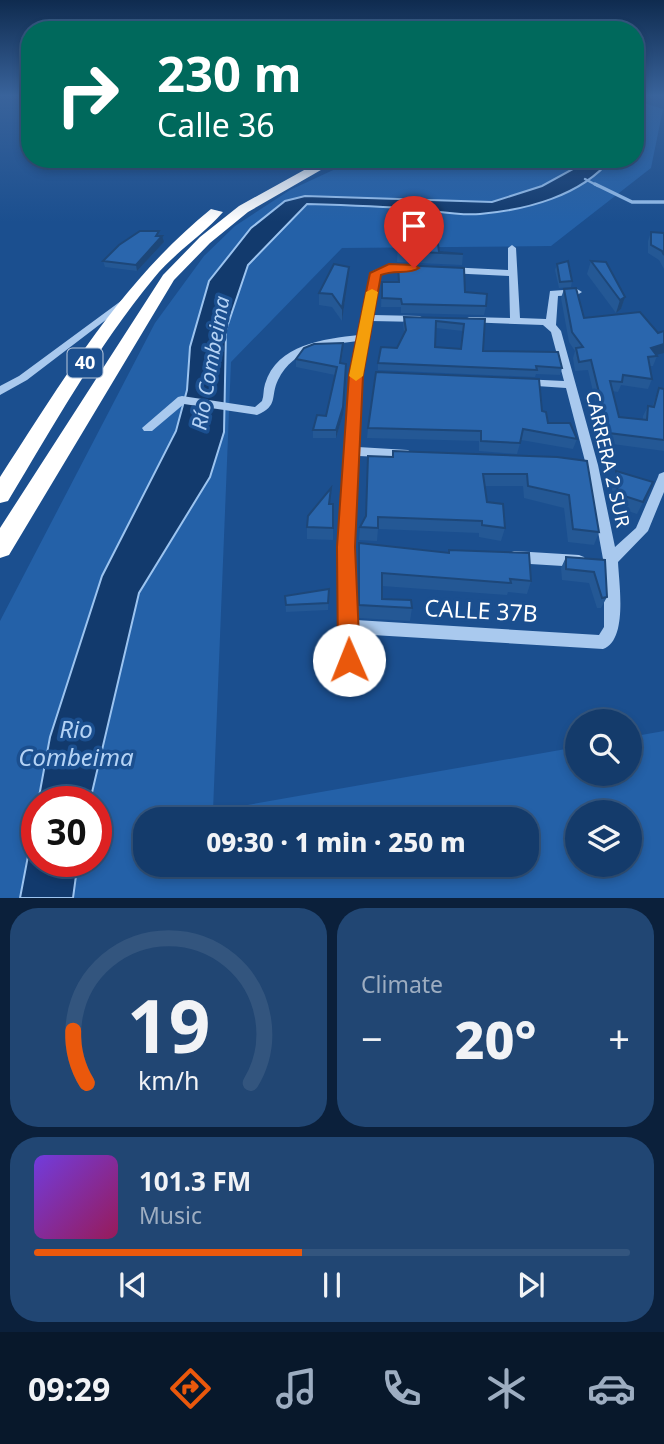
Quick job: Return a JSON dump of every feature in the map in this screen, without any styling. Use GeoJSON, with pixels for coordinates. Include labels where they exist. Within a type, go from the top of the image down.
{"type":"FeatureCollection","features":[{"type":"Feature","properties":{"kind":"highway","name":"40"},"geometry":{"type":"LineString","coordinates":[[0,495],[125,300],[181,240],[220,209],[295,168]]}},
{"type":"Feature","properties":{"kind":"highway","name":"40"},"geometry":{"type":"LineString","coordinates":[[0,548],[167,278],[197,245],[238,211],[314,168]]}},
{"type":"Feature","properties":{"kind":"street"},"geometry":{"type":"LineString","coordinates":[[512,248],[510,273],[515,321]]}},
{"type":"Feature","properties":{"kind":"street"},"geometry":{"type":"LineString","coordinates":[[349,660],[352,451],[363,375],[363,337],[376,273],[382,268],[430,269]]}},
{"type":"Feature","properties":{"kind":"street"},"geometry":{"type":"LineString","coordinates":[[443,270],[510,273]]}},
{"type":"Feature","properties":{"kind":"street","name":"CARRERA 2 SUR"},"geometry":{"type":"LineString","coordinates":[[577,292],[553,293],[551,326],[556,331],[571,385],[586,464],[611,563],[612,628],[608,637]]}},
{"type":"Feature","properties":{"kind":"street"},"geometry":{"type":"LineString","coordinates":[[0,391],[23,378],[125,300]]}},
{"type":"Feature","properties":{"kind":"street"},"geometry":{"type":"LineString","coordinates":[[368,318],[434,319]]}},
{"type":"Feature","properties":{"kind":"street"},"geometry":{"type":"LineString","coordinates":[[461,320],[515,321],[551,326]]}},
{"type":"Feature","properties":{"kind":"street"},"geometry":{"type":"LineString","coordinates":[[148,428],[182,400],[257,411],[267,403],[270,384],[289,356],[306,346],[363,337]]}},
{"type":"Feature","properties":{"kind":"street"},"geometry":{"type":"LineString","coordinates":[[504,382],[571,385]]}},
{"type":"Feature","properties":{"kind":"street"},"geometry":{"type":"LineString","coordinates":[[352,451],[419,455]]}},
{"type":"Feature","properties":{"kind":"street"},"geometry":{"type":"LineString","coordinates":[[505,557],[611,563],[641,531],[664,477]]}},
{"type":"Feature","properties":{"kind":"street","name":"CALLE 37B"},"geometry":{"type":"LineString","coordinates":[[349,627],[603,642],[608,637]]}},
{"type":"Feature","properties":{"kind":"shaded area"},"geometry":{"type":"Polygon","coordinates":[[[644,138],[657,138],[651,168],[551,246],[342,248],[231,362],[213,807],[133,807],[133,877],[539,877],[539,807],[236,807],[565,749],[565,786],[642,786],[642,735],[664,731],[664,898],[0,898],[0,621],[155,323],[204,256],[235,226],[290,190],[338,168],[644,168],[644,138]]]}},
{"type":"Feature","properties":{"kind":"water","name":"Rio Combeima"},"geometry":{"type":"Polygon","coordinates":[[[575,168],[603,168],[584,183],[552,199],[498,212],[464,214],[307,204],[248,265],[226,330],[224,432],[210,477],[139,593],[94,786],[41,786],[50,737],[102,576],[176,431],[187,390],[190,347],[209,281],[251,228],[285,201],[305,196],[492,202],[542,186],[575,168]]]}},
{"type":"Feature","properties":{"kind":"water"},"geometry":{"type":"Polygon","coordinates":[[[24,877],[76,877],[73,898],[20,898],[24,877]]]}},
{"type":"Feature","properties":{"kind":"building"},"geometry":{"type":"Polygon","coordinates":[[[140,231],[159,231],[156,236],[162,236],[136,265],[103,261],[119,245],[140,231]]]}},
{"type":"Feature","properties":{"kind":"building"},"geometry":{"type":"Polygon","coordinates":[[[651,232],[664,233],[664,255],[651,245],[651,232]]]}},
{"type":"Feature","properties":{"kind":"building"},"geometry":{"type":"Polygon","coordinates":[[[398,242],[438,244],[439,252],[463,254],[398,251],[398,242]]]}},
{"type":"Feature","properties":{"kind":"building"},"geometry":{"type":"Polygon","coordinates":[[[568,261],[572,281],[560,282],[557,264],[568,261]]]}},
{"type":"Feature","properties":{"kind":"building"},"geometry":{"type":"Polygon","coordinates":[[[591,261],[606,262],[625,297],[620,300],[591,261]]]}},
{"type":"Feature","properties":{"kind":"building"},"geometry":{"type":"Polygon","coordinates":[[[334,264],[349,267],[342,308],[332,294],[319,293],[334,264]]]}},
{"type":"Feature","properties":{"kind":"building"},"geometry":{"type":"Polygon","coordinates":[[[398,265],[464,268],[465,292],[487,294],[486,306],[402,304],[401,299],[382,298],[382,282],[399,282],[398,265]]]}},
{"type":"Feature","properties":{"kind":"building"},"geometry":{"type":"Polygon","coordinates":[[[576,288],[584,318],[640,312],[658,333],[664,331],[664,344],[651,348],[657,356],[648,357],[652,379],[623,375],[622,382],[610,381],[619,417],[647,420],[648,406],[654,407],[659,388],[664,389],[664,440],[609,433],[591,360],[579,362],[576,348],[583,347],[572,332],[564,289],[576,288]]]}},
{"type":"Feature","properties":{"kind":"building"},"geometry":{"type":"Polygon","coordinates":[[[404,317],[485,319],[483,351],[558,352],[562,368],[536,366],[537,370],[378,363],[381,347],[397,348],[406,330],[404,317]],[[436,321],[435,347],[461,349],[464,324],[436,321]]]}},
{"type":"Feature","properties":{"kind":"building"},"geometry":{"type":"Polygon","coordinates":[[[343,343],[340,363],[346,364],[343,407],[336,430],[313,430],[317,415],[326,416],[337,367],[296,359],[304,348],[314,344],[343,343]]]}},
{"type":"Feature","properties":{"kind":"building"},"geometry":{"type":"Polygon","coordinates":[[[376,372],[539,379],[542,411],[546,412],[548,423],[570,423],[577,439],[523,429],[520,443],[481,441],[481,431],[368,428],[376,372]]]}},
{"type":"Feature","properties":{"kind":"building"},"geometry":{"type":"Polygon","coordinates":[[[393,451],[557,457],[587,461],[599,532],[573,529],[569,495],[528,486],[527,474],[483,474],[487,502],[503,504],[505,528],[482,525],[482,521],[378,517],[378,528],[360,527],[366,516],[368,456],[393,457],[393,451]]]}},
{"type":"Feature","properties":{"kind":"building"},"geometry":{"type":"Polygon","coordinates":[[[616,471],[653,482],[643,502],[618,494],[616,471]]]}},
{"type":"Feature","properties":{"kind":"building"},"geometry":{"type":"Polygon","coordinates":[[[331,488],[329,504],[333,504],[333,528],[307,527],[308,516],[331,488]]]}},
{"type":"Feature","properties":{"kind":"building"},"geometry":{"type":"Polygon","coordinates":[[[359,543],[449,553],[449,550],[529,553],[531,581],[510,579],[511,583],[382,573],[382,599],[411,600],[412,608],[359,605],[359,543]]]}},
{"type":"Feature","properties":{"kind":"building"},"geometry":{"type":"Polygon","coordinates":[[[566,557],[605,560],[607,597],[602,598],[594,572],[566,569],[566,557]]]}},
{"type":"Feature","properties":{"kind":"building"},"geometry":{"type":"Polygon","coordinates":[[[329,589],[328,603],[286,605],[285,596],[329,589]]]}},
{"type":"Feature","properties":{"kind":"waterway"},"geometry":{"type":"LineString","coordinates":[[585,179],[598,186]]}},
{"type":"Feature","properties":{"kind":"waterway"},"geometry":{"type":"LineString","coordinates":[[595,184],[632,202],[664,202]]}},
{"type":"Feature","properties":{"kind":"slow traffic"},"geometry":{"type":"LineString","coordinates":[[356,376],[372,292]]}},
{"type":"Feature","properties":{"kind":"route"},"geometry":{"type":"LineString","coordinates":[[349,660],[346,547],[356,375],[376,273],[389,267],[414,268]]}},
{"type":"Feature","properties":{"kind":"water label","name":"Río Combeima"},"geometry":{"type":"Point","coordinates":[211,363]}}]}
